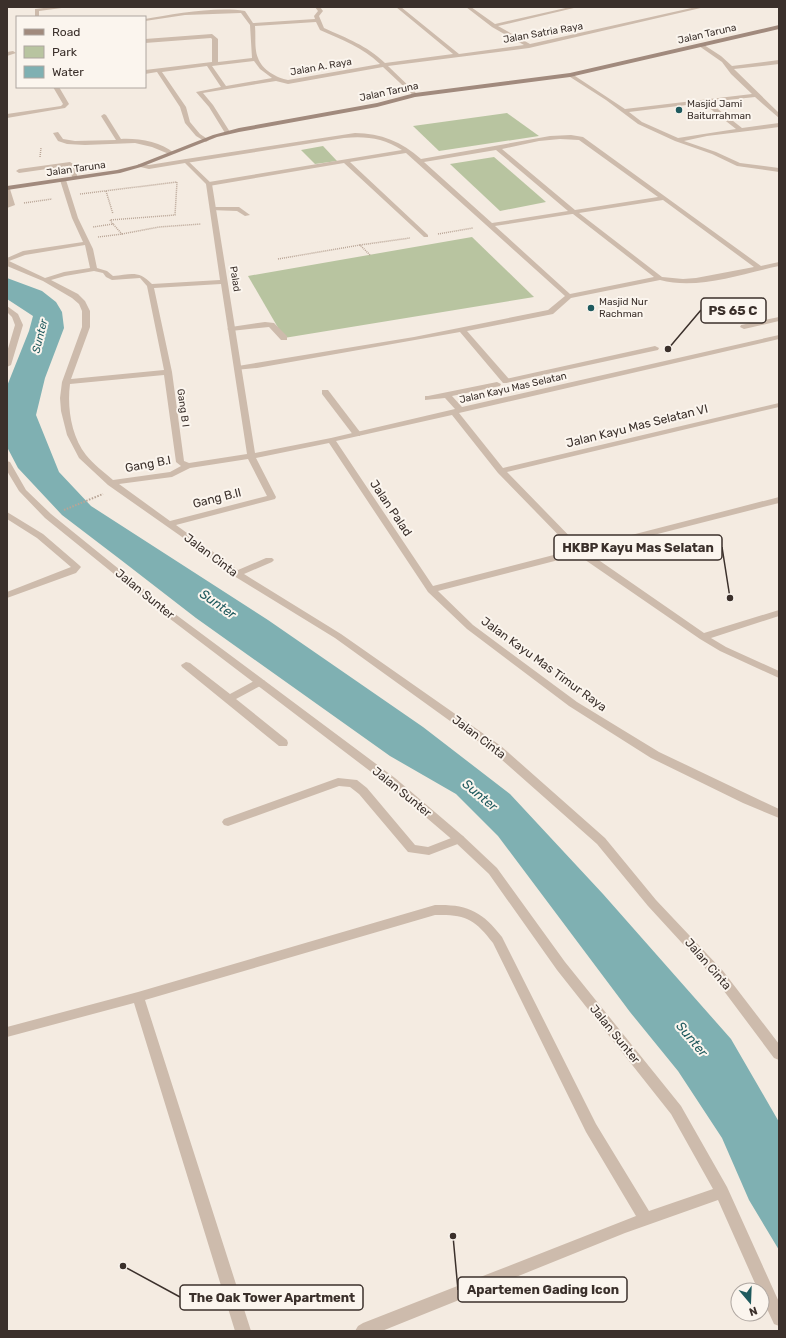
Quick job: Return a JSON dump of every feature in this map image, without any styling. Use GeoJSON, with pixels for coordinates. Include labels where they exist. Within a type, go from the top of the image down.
{"type":"FeatureCollection","features":[{"type":"Feature","properties":{"kind":"street"},"geometry":{"type":"LineString","coordinates":[[37,16],[37,10],[67,7]]}},
{"type":"Feature","properties":{"kind":"street"},"geometry":{"type":"LineString","coordinates":[[209,7],[212,12]]}},
{"type":"Feature","properties":{"kind":"street"},"geometry":{"type":"LineString","coordinates":[[317,7],[321,11],[316,16],[322,29],[358,45],[385,65],[415,95]]}},
{"type":"Feature","properties":{"kind":"street"},"geometry":{"type":"LineString","coordinates":[[398,7],[457,56]]}},
{"type":"Feature","properties":{"kind":"street"},"geometry":{"type":"LineString","coordinates":[[468,7],[494,26],[529,46]]}},
{"type":"Feature","properties":{"kind":"street"},"geometry":{"type":"LineString","coordinates":[[494,26],[576,7]]}},
{"type":"Feature","properties":{"kind":"street","name":"Jalan Satria Raya"},"geometry":{"type":"LineString","coordinates":[[385,65],[529,46],[703,7]]}},
{"type":"Feature","properties":{"kind":"street"},"geometry":{"type":"LineString","coordinates":[[146,20],[185,14],[234,10],[243,12],[252,25],[255,59],[146,72]]}},
{"type":"Feature","properties":{"kind":"street"},"geometry":{"type":"LineString","coordinates":[[252,25],[318,20]]}},
{"type":"Feature","properties":{"kind":"street","name":"Jalan Taruna"},"geometry":{"type":"LineString","coordinates":[[7,188],[118,172],[139,166],[227,132],[370,106],[415,95],[570,75],[779,27]]}},
{"type":"Feature","properties":{"kind":"street"},"geometry":{"type":"LineString","coordinates":[[146,41],[210,35],[215,39],[212,64],[224,87]]}},
{"type":"Feature","properties":{"kind":"street"},"geometry":{"type":"LineString","coordinates":[[701,45],[722,60],[756,96],[779,116]]}},
{"type":"Feature","properties":{"kind":"street","name":"Jalan A. Raya"},"geometry":{"type":"LineString","coordinates":[[255,59],[262,68],[276,80],[284,82],[294,82],[385,65]]}},
{"type":"Feature","properties":{"kind":"street"},"geometry":{"type":"LineString","coordinates":[[730,68],[779,62]]}},
{"type":"Feature","properties":{"kind":"street"},"geometry":{"type":"LineString","coordinates":[[159,71],[183,107],[187,122],[198,135],[206,140]]}},
{"type":"Feature","properties":{"kind":"street"},"geometry":{"type":"LineString","coordinates":[[570,75],[608,99],[640,123],[677,140],[714,153],[739,165],[777,168]]}},
{"type":"Feature","properties":{"kind":"street"},"geometry":{"type":"LineString","coordinates":[[227,132],[211,106],[200,92],[276,80]]}},
{"type":"Feature","properties":{"kind":"street"},"geometry":{"type":"LineString","coordinates":[[7,116],[63,107],[66,104],[57,88]]}},
{"type":"Feature","properties":{"kind":"street"},"geometry":{"type":"LineString","coordinates":[[623,111],[756,96]]}},
{"type":"Feature","properties":{"kind":"street"},"geometry":{"type":"LineString","coordinates":[[704,102],[740,129]]}},
{"type":"Feature","properties":{"kind":"street"},"geometry":{"type":"LineString","coordinates":[[104,116],[119,140]]}},
{"type":"Feature","properties":{"kind":"street"},"geometry":{"type":"LineString","coordinates":[[677,140],[740,129],[779,125]]}},
{"type":"Feature","properties":{"kind":"street"},"geometry":{"type":"LineString","coordinates":[[56,133],[61,140],[75,143],[119,140],[136,141],[164,149],[171,153]]}},
{"type":"Feature","properties":{"kind":"street"},"geometry":{"type":"LineString","coordinates":[[139,166],[186,161],[364,134],[385,138],[407,151],[419,161],[569,296]]}},
{"type":"Feature","properties":{"kind":"street"},"geometry":{"type":"LineString","coordinates":[[419,161],[558,137],[570,136],[581,138],[760,268]]}},
{"type":"Feature","properties":{"kind":"street"},"geometry":{"type":"LineString","coordinates":[[497,148],[575,212],[660,278],[670,282],[686,282],[779,264]]}},
{"type":"Feature","properties":{"kind":"street"},"geometry":{"type":"LineString","coordinates":[[186,161],[209,184],[407,151]]}},
{"type":"Feature","properties":{"kind":"street"},"geometry":{"type":"LineString","coordinates":[[345,161],[426,236]]}},
{"type":"Feature","properties":{"kind":"street"},"geometry":{"type":"LineString","coordinates":[[19,171],[70,164],[75,178]]}},
{"type":"Feature","properties":{"kind":"street"},"geometry":{"type":"LineString","coordinates":[[63,180],[87,241],[94,269]]}},
{"type":"Feature","properties":{"kind":"street","name":"Palad"},"geometry":{"type":"LineString","coordinates":[[209,184],[251,456],[272,497]]}},
{"type":"Feature","properties":{"kind":"street"},"geometry":{"type":"LineString","coordinates":[[7,188],[9,205]]}},
{"type":"Feature","properties":{"kind":"street"},"geometry":{"type":"LineString","coordinates":[[489,225],[664,198]]}},
{"type":"Feature","properties":{"kind":"street"},"geometry":{"type":"LineString","coordinates":[[212,209],[239,209],[247,215]]}},
{"type":"Feature","properties":{"kind":"street"},"geometry":{"type":"LineString","coordinates":[[7,260],[23,253],[87,241]]}},
{"type":"Feature","properties":{"kind":"street","name":"Jalan Cinta"},"geometry":{"type":"LineString","coordinates":[[7,263],[45,280],[75,296],[82,303],[86,311],[86,327],[66,382],[65,411],[71,435],[82,456],[115,485],[237,574],[338,636],[497,749],[601,841],[652,903],[719,975],[779,1054]]}},
{"type":"Feature","properties":{"kind":"street"},"geometry":{"type":"LineString","coordinates":[[45,280],[64,274],[94,269],[105,272],[112,278],[138,276],[150,286],[225,282]]}},
{"type":"Feature","properties":{"kind":"street"},"geometry":{"type":"LineString","coordinates":[[238,368],[257,366],[462,330],[550,312],[558,308],[569,296],[660,278]]}},
{"type":"Feature","properties":{"kind":"street","name":"Gang B I"},"geometry":{"type":"LineString","coordinates":[[150,286],[168,372],[180,462],[188,466]]}},
{"type":"Feature","properties":{"kind":"street"},"geometry":{"type":"LineString","coordinates":[[7,308],[15,316],[19,325],[7,365]]}},
{"type":"Feature","properties":{"kind":"street"},"geometry":{"type":"LineString","coordinates":[[744,327],[779,319]]}},
{"type":"Feature","properties":{"kind":"street"},"geometry":{"type":"LineString","coordinates":[[232,329],[265,324],[271,325],[284,338]]}},
{"type":"Feature","properties":{"kind":"street"},"geometry":{"type":"LineString","coordinates":[[462,330],[514,388],[595,362],[655,348]]}},
{"type":"Feature","properties":{"kind":"street","name":"Jalan Kayu Mas Selatan"},"geometry":{"type":"LineString","coordinates":[[251,456],[332,440],[457,411],[514,388],[609,376],[779,337]]}},
{"type":"Feature","properties":{"kind":"street"},"geometry":{"type":"LineString","coordinates":[[595,362],[609,376]]}},
{"type":"Feature","properties":{"kind":"street"},"geometry":{"type":"LineString","coordinates":[[66,382],[168,372]]}},
{"type":"Feature","properties":{"kind":"street"},"geometry":{"type":"LineString","coordinates":[[428,398],[497,384]]}},
{"type":"Feature","properties":{"kind":"street"},"geometry":{"type":"LineString","coordinates":[[325,392],[357,434]]}},
{"type":"Feature","properties":{"kind":"street"},"geometry":{"type":"LineString","coordinates":[[447,395],[501,471],[579,551],[722,649],[779,675]]}},
{"type":"Feature","properties":{"kind":"street","name":"Jalan Kayu Mas Selatan VI"},"geometry":{"type":"LineString","coordinates":[[501,471],[779,404]]}},
{"type":"Feature","properties":{"kind":"street","name":"Jalan Palad"},"geometry":{"type":"LineString","coordinates":[[332,440],[431,590]]}},
{"type":"Feature","properties":{"kind":"street"},"geometry":{"type":"LineString","coordinates":[[188,466],[251,456]]}},
{"type":"Feature","properties":{"kind":"street","name":"Jalan Sunter"},"geometry":{"type":"LineString","coordinates":[[7,464],[24,491],[48,516],[164,610],[390,781],[493,871],[560,966],[676,1110],[722,1192]]}},
{"type":"Feature","properties":{"kind":"street","name":"Gang B.I"},"geometry":{"type":"LineString","coordinates":[[115,485],[172,474],[188,466]]}},
{"type":"Feature","properties":{"kind":"street","name":"Gang B.II"},"geometry":{"type":"LineString","coordinates":[[168,524],[272,497]]}},
{"type":"Feature","properties":{"kind":"street"},"geometry":{"type":"LineString","coordinates":[[431,590],[779,500]]}},
{"type":"Feature","properties":{"kind":"street"},"geometry":{"type":"LineString","coordinates":[[7,515],[40,536],[75,565],[76,568],[73,571],[7,595]]}},
{"type":"Feature","properties":{"kind":"street"},"geometry":{"type":"LineString","coordinates":[[237,574],[269,560]]}},
{"type":"Feature","properties":{"kind":"street","name":"Jalan Kayu Mas Timur Raya"},"geometry":{"type":"LineString","coordinates":[[431,590],[470,626],[573,704],[655,755],[779,814]]}},
{"type":"Feature","properties":{"kind":"street"},"geometry":{"type":"LineString","coordinates":[[703,637],[779,613]]}},
{"type":"Feature","properties":{"kind":"street"},"geometry":{"type":"LineString","coordinates":[[186,665],[283,743]]}},
{"type":"Feature","properties":{"kind":"street"},"geometry":{"type":"LineString","coordinates":[[229,699],[260,682]]}},
{"type":"Feature","properties":{"kind":"street"},"geometry":{"type":"LineString","coordinates":[[228,822],[338,782],[353,783],[363,791],[412,849],[429,851],[459,840]]}},
{"type":"Feature","properties":{"kind":"street"},"geometry":{"type":"LineString","coordinates":[[7,1032],[138,997],[435,910],[455,909],[472,914],[486,924],[498,940],[591,1128],[646,1219]]}},
{"type":"Feature","properties":{"kind":"street"},"geometry":{"type":"LineString","coordinates":[[138,997],[244,1331]]}},
{"type":"Feature","properties":{"kind":"street"},"geometry":{"type":"LineString","coordinates":[[363,1331],[624,1227],[722,1192],[779,1319]]}},
{"type":"Feature","properties":{"kind":"path"},"geometry":{"type":"LineString","coordinates":[[68,195],[177,182],[175,215],[110,220],[122,234]]}},
{"type":"Feature","properties":{"kind":"path"},"geometry":{"type":"LineString","coordinates":[[106,191],[113,214]]}},
{"type":"Feature","properties":{"kind":"path"},"geometry":{"type":"LineString","coordinates":[[9,205],[52,199]]}},
{"type":"Feature","properties":{"kind":"path"},"geometry":{"type":"LineString","coordinates":[[87,241],[158,227],[215,223]]}},
{"type":"Feature","properties":{"kind":"path"},"geometry":{"type":"LineString","coordinates":[[81,228],[113,224]]}},
{"type":"Feature","properties":{"kind":"path"},"geometry":{"type":"LineString","coordinates":[[278,259],[360,245]]}},
{"type":"Feature","properties":{"kind":"path"},"geometry":{"type":"LineString","coordinates":[[57,512],[88,500]]}},
{"type":"Feature","properties":{"kind":"green space"},"geometry":{"type":"Polygon","coordinates":[[[507,113],[539,136],[439,151],[413,126],[507,113]]]}},
{"type":"Feature","properties":{"kind":"green space"},"geometry":{"type":"Polygon","coordinates":[[[323,146],[337,161],[315,164],[301,150],[323,146]]]}},
{"type":"Feature","properties":{"kind":"green space"},"geometry":{"type":"Polygon","coordinates":[[[494,157],[546,202],[500,211],[450,164],[494,157]]]}},
{"type":"Feature","properties":{"kind":"green space"},"geometry":{"type":"Polygon","coordinates":[[[472,237],[534,297],[284,338],[248,276],[472,237]]]}},
{"type":"Feature","properties":{"kind":"water","name":"Sunter"},"geometry":{"type":"Polygon","coordinates":[[[7,278],[42,291],[56,302],[62,312],[64,328],[45,378],[36,415],[59,472],[91,506],[268,620],[423,727],[510,794],[603,894],[731,1039],[779,1122],[779,1250],[749,1200],[722,1138],[678,1071],[630,1012],[498,836],[456,794],[390,756],[196,618],[62,515],[18,468],[7,447],[7,386],[29,331],[33,316],[7,299],[7,278]]]}},
{"type":"Feature","properties":{"kind":"place","name":"Masjid Jami Baiturrahman"},"geometry":{"type":"Point","coordinates":[679,110]}},
{"type":"Feature","properties":{"kind":"place","name":"Masjid Nur Rachman"},"geometry":{"type":"Point","coordinates":[591,308]}},
{"type":"Feature","properties":{"kind":"place","name":"PS 65 C"},"geometry":{"type":"Point","coordinates":[668,349]}},
{"type":"Feature","properties":{"kind":"place","name":"HKBP Kayu Mas Selatan"},"geometry":{"type":"Point","coordinates":[730,598]}},
{"type":"Feature","properties":{"kind":"place","name":"Apartemen Gading Icon"},"geometry":{"type":"Point","coordinates":[453,1236]}},
{"type":"Feature","properties":{"kind":"place","name":"The Oak Tower Apartment"},"geometry":{"type":"Point","coordinates":[123,1266]}}]}
